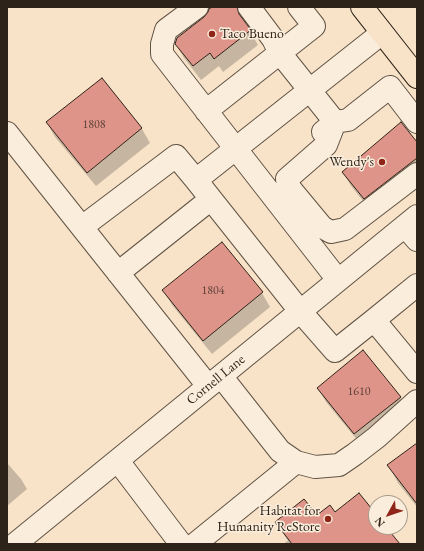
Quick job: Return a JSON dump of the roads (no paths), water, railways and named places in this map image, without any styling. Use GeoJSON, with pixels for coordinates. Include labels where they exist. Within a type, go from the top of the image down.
{"type":"FeatureCollection","features":[{"type":"Feature","properties":{"kind":"main road"},"geometry":{"type":"LineString","coordinates":[[362,7],[417,77]]}},
{"type":"Feature","properties":{"kind":"street"},"geometry":{"type":"LineString","coordinates":[[197,7],[166,30],[162,44],[162,54],[338,280]]}},
{"type":"Feature","properties":{"kind":"street"},"geometry":{"type":"LineString","coordinates":[[249,7],[276,46],[335,122]]}},
{"type":"Feature","properties":{"kind":"street"},"geometry":{"type":"LineString","coordinates":[[206,111],[276,46],[314,26],[299,7]]}},
{"type":"Feature","properties":{"kind":"street"},"geometry":{"type":"LineString","coordinates":[[196,180],[382,33]]}},
{"type":"Feature","properties":{"kind":"street"},"geometry":{"type":"LineString","coordinates":[[262,182],[335,122],[348,120],[390,87],[417,122]]}},
{"type":"Feature","properties":{"kind":"street"},"geometry":{"type":"LineString","coordinates":[[335,122],[326,145],[287,179],[288,186],[322,227],[331,232],[345,229],[417,174]]}},
{"type":"Feature","properties":{"kind":"street"},"geometry":{"type":"LineString","coordinates":[[7,133],[118,273],[280,451],[296,462],[316,467],[339,464],[377,437],[417,401]]}},
{"type":"Feature","properties":{"kind":"street"},"geometry":{"type":"LineString","coordinates":[[82,227],[176,156],[300,311],[335,350],[417,285]]}},
{"type":"Feature","properties":{"kind":"street"},"geometry":{"type":"LineString","coordinates":[[118,273],[211,199]]}},
{"type":"Feature","properties":{"kind":"street","name":"Cornell Lane"},"geometry":{"type":"LineString","coordinates":[[15,544],[338,280],[413,227]]}},
{"type":"Feature","properties":{"kind":"street"},"geometry":{"type":"LineString","coordinates":[[374,320],[417,372]]}},
{"type":"Feature","properties":{"kind":"street"},"geometry":{"type":"LineString","coordinates":[[118,461],[181,544]]}},
{"type":"Feature","properties":{"kind":"street"},"geometry":{"type":"LineString","coordinates":[[195,544],[296,462]]}},
{"type":"Feature","properties":{"kind":"place","name":"Taco Bueno"},"geometry":{"type":"Point","coordinates":[212,34]}},
{"type":"Feature","properties":{"kind":"place","name":"Wendy's"},"geometry":{"type":"Point","coordinates":[382,162]}},
{"type":"Feature","properties":{"kind":"place","name":"Habitat for Humanity ReStore"},"geometry":{"type":"Point","coordinates":[328,519]}}]}
